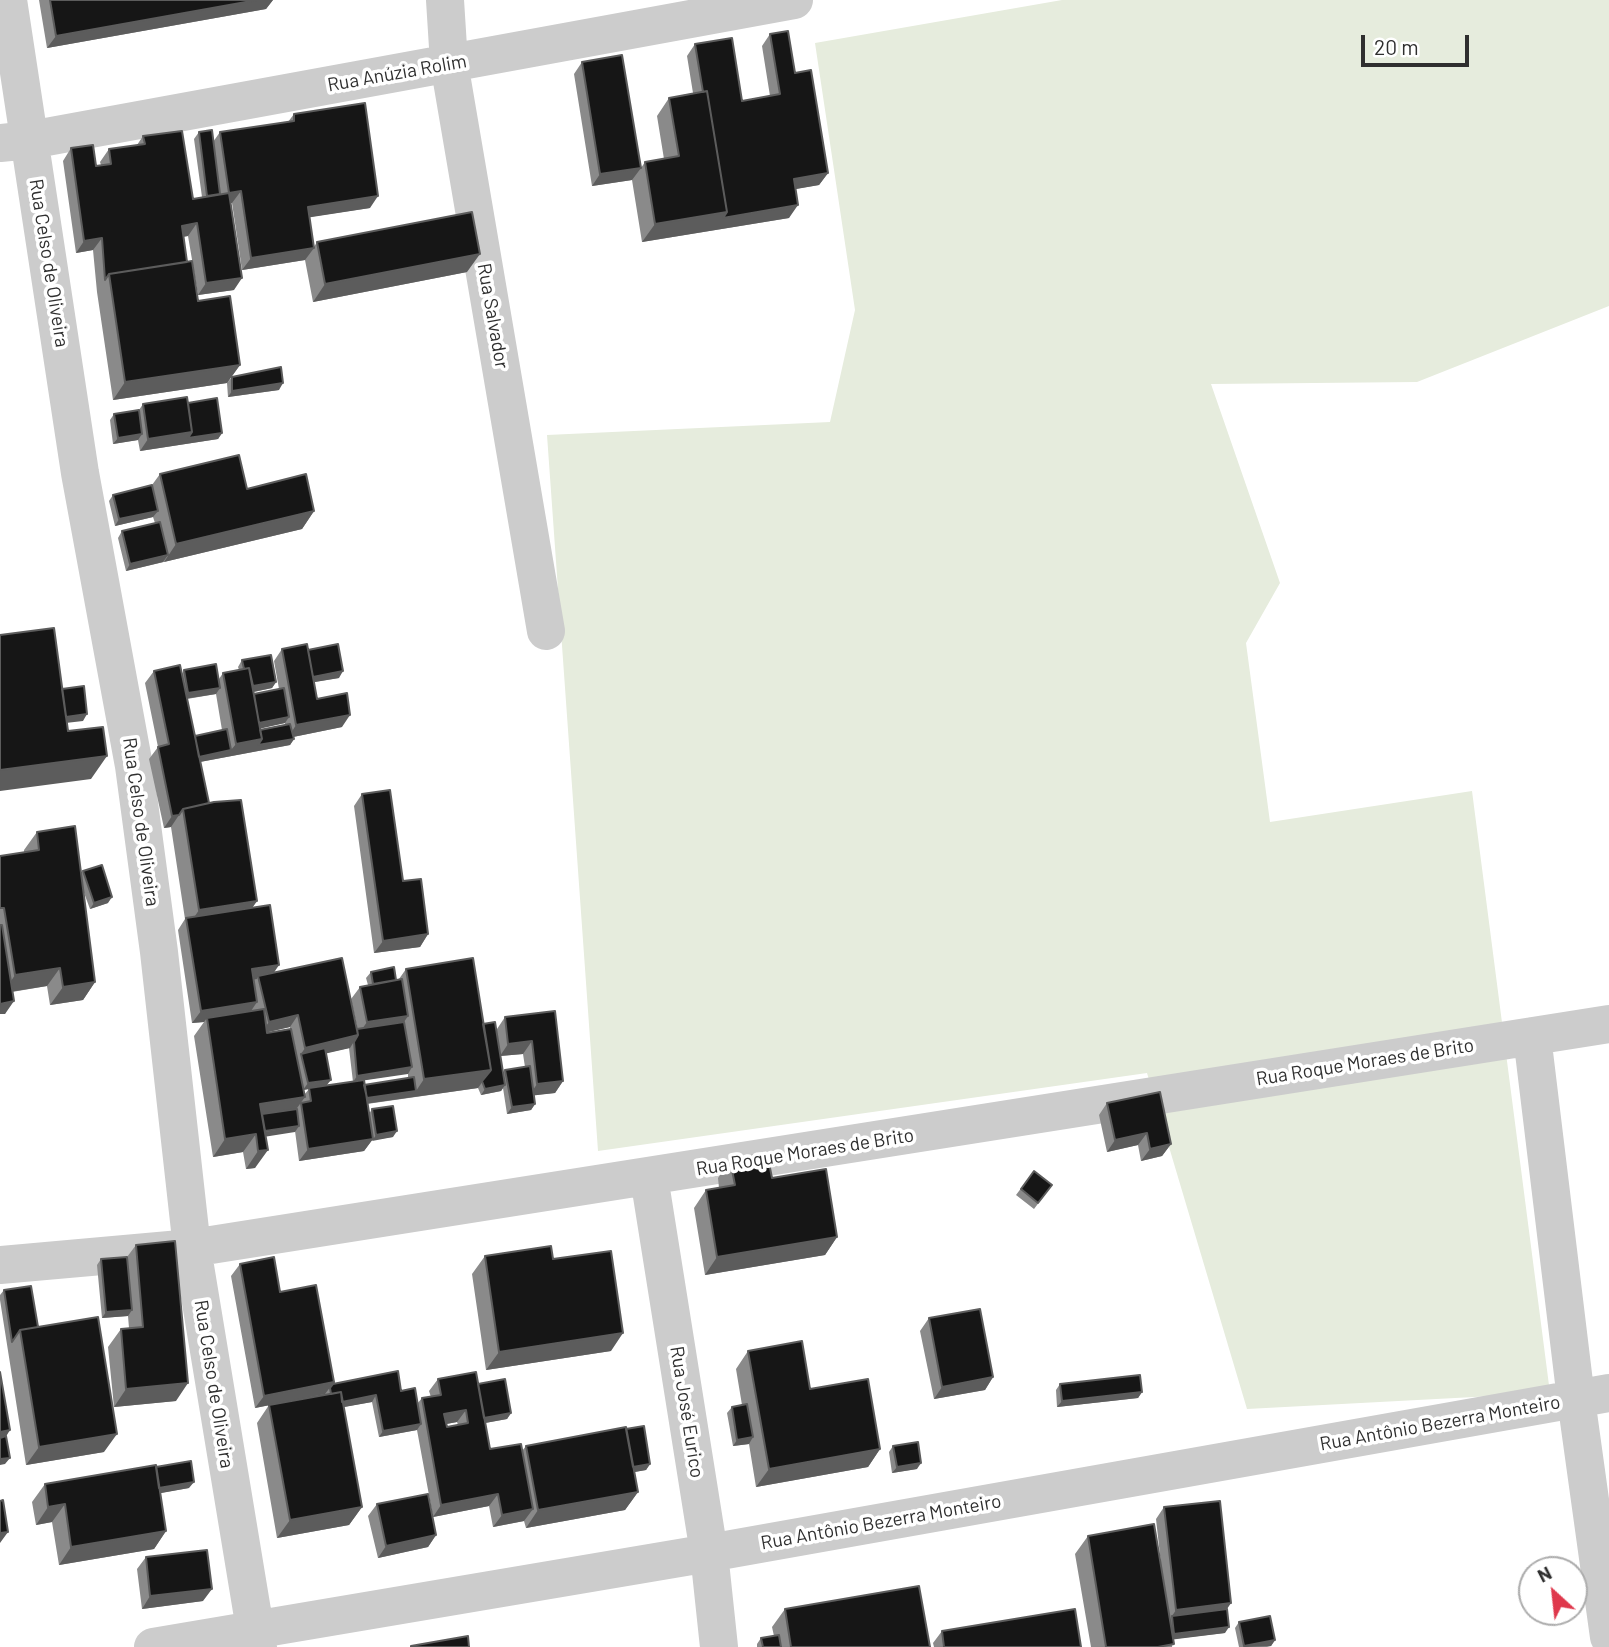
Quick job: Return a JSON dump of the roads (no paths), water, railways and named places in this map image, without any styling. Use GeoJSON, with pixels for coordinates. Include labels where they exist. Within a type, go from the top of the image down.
{"type":"FeatureCollection","features":[{"type":"Feature","properties":{"kind":"street","name":"Rua Celso de Oliveira"},"geometry":{"type":"LineString","coordinates":[[8,0],[15,141],[134,766],[157,939],[192,1248],[256,1638]]}},
{"type":"Feature","properties":{"kind":"street","name":"Rua Salvador"},"geometry":{"type":"LineString","coordinates":[[445,0],[449,63],[546,631]]}},
{"type":"Feature","properties":{"kind":"street","name":"Rua Anúzia Rolim"},"geometry":{"type":"LineString","coordinates":[[15,141],[794,0]]}},
{"type":"Feature","properties":{"kind":"street","name":"Rua Roque Moraes de Brito"},"geometry":{"type":"LineString","coordinates":[[0,1265],[192,1248],[1609,1024]]}},
{"type":"Feature","properties":{"kind":"street"},"geometry":{"type":"LineString","coordinates":[[1532,1036],[1592,1396],[1609,1637]]}},
{"type":"Feature","properties":{"kind":"street","name":"Rua José Eurico"},"geometry":{"type":"LineString","coordinates":[[649,1177],[709,1553],[719,1647]]}},
{"type":"Feature","properties":{"kind":"street","name":"Rua Antônio Bezerra Monteiro"},"geometry":{"type":"LineString","coordinates":[[153,1647],[256,1638],[709,1553],[1592,1396]]}}]}
